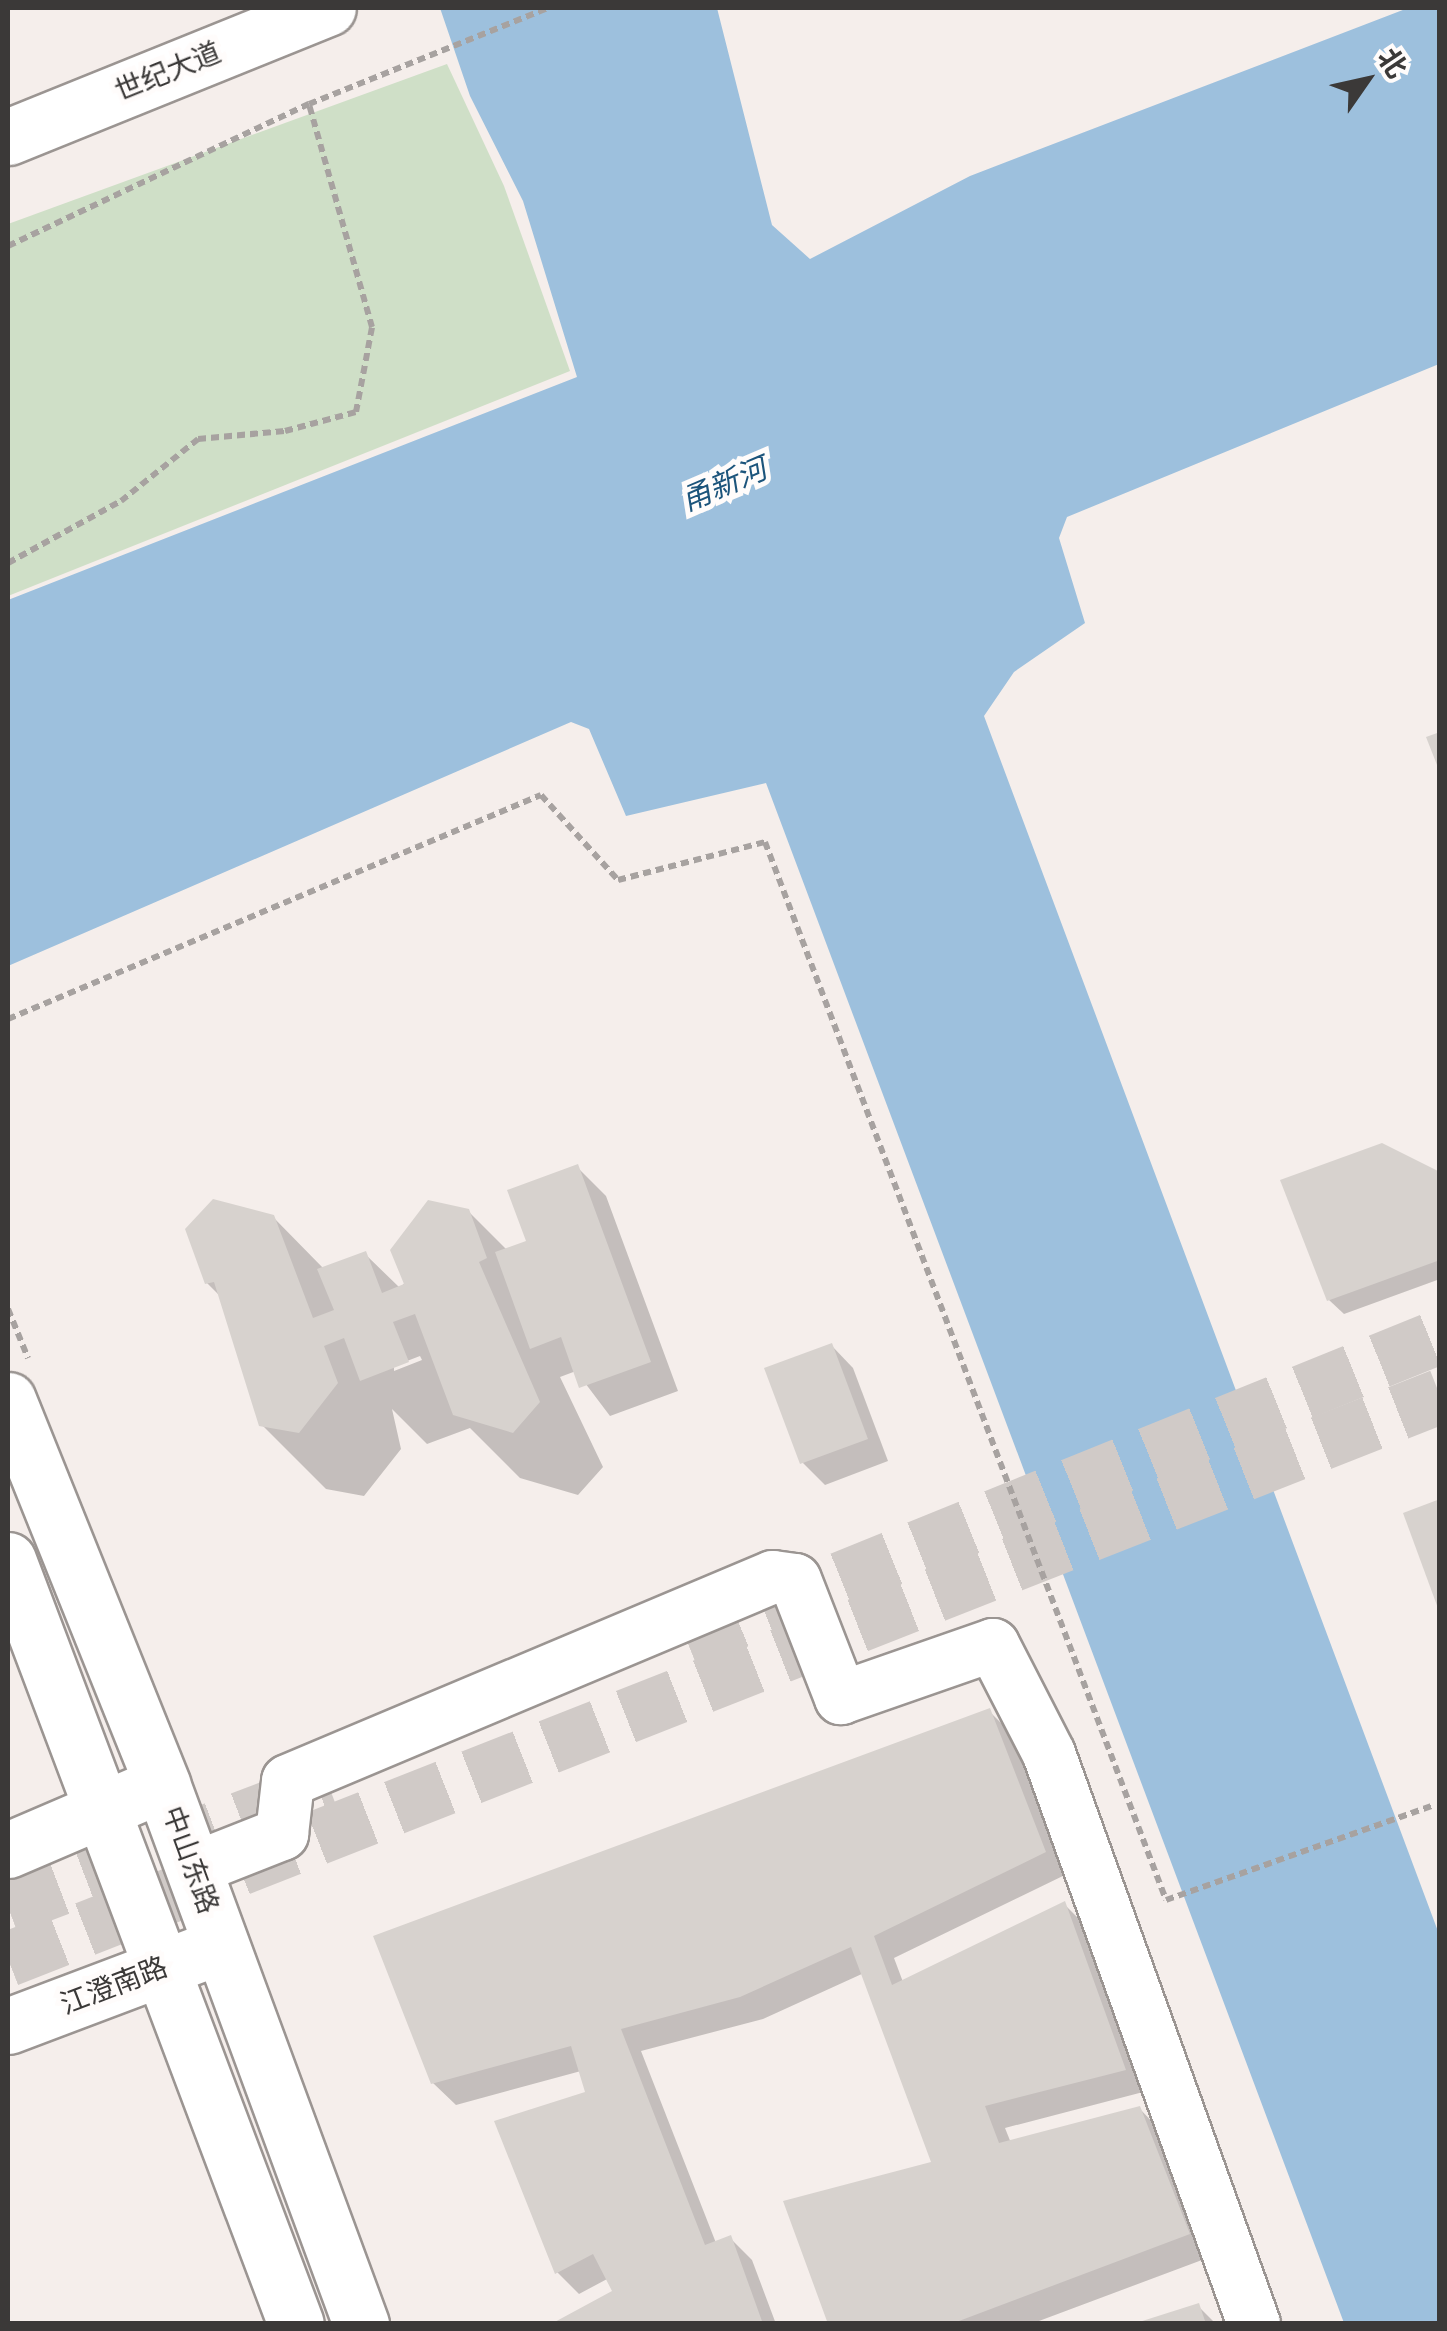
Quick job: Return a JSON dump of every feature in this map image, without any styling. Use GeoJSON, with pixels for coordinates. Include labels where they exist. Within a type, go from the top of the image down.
{"type":"FeatureCollection","features":[{"type":"Feature","properties":{"kind":"main road","name":"世纪大道"},"geometry":{"type":"LineString","coordinates":[[8,136],[328,8]]}},
{"type":"Feature","properties":{"kind":"main road","name":"中山东路"},"geometry":{"type":"LineString","coordinates":[[8,1400],[162,1784],[361,2324]]}},
{"type":"Feature","properties":{"kind":"main road"},"geometry":{"type":"LineString","coordinates":[[8,1560],[108,1807],[296,2324]]}},
{"type":"Feature","properties":{"kind":"main road"},"geometry":{"type":"LineString","coordinates":[[8,1850],[162,1784]]}},
{"type":"Feature","properties":{"kind":"main road","name":"江澄南路"},"geometry":{"type":"LineString","coordinates":[[8,2026],[222,1945]]}},
{"type":"Feature","properties":{"kind":"lane"},"geometry":{"type":"LineString","coordinates":[[193,1869],[282,1834],[288,1782],[773,1577],[795,1580],[841,1698],[993,1644],[1049,1754],[1254,2324]]}},
{"type":"Feature","properties":{"kind":"path"},"geometry":{"type":"LineString","coordinates":[[8,246],[309,104],[548,8]]}},
{"type":"Feature","properties":{"kind":"path"},"geometry":{"type":"LineString","coordinates":[[8,563],[121,501],[198,439],[285,432],[356,412],[372,327],[309,104]]}},
{"type":"Feature","properties":{"kind":"path"},"geometry":{"type":"LineString","coordinates":[[8,1019],[542,795],[618,880],[766,842],[1166,1900],[1435,1804]]}},
{"type":"Feature","properties":{"kind":"green space"},"geometry":{"type":"Polygon","coordinates":[[[447,64],[504,186],[570,371],[8,596],[8,224],[447,64]]]}},
{"type":"Feature","properties":{"kind":"water","name":"甬新河"},"geometry":{"type":"Polygon","coordinates":[[[440,8],[717,8],[772,225],[810,259],[970,176],[1408,8],[1439,8],[1439,364],[1067,517],[1059,538],[1085,623],[1014,672],[984,716],[1439,1934],[1439,2323],[1344,2323],[766,783],[626,816],[589,729],[571,722],[8,966],[8,600],[577,377],[523,201],[470,96],[440,8]]]}},
{"type":"Feature","properties":{"kind":"building"},"geometry":{"type":"Polygon","coordinates":[[[1440,732],[1440,770],[1439,770],[1426,737],[1440,732]]]}},
{"type":"Feature","properties":{"kind":"building"},"geometry":{"type":"Polygon","coordinates":[[[1382,1143],[1440,1172],[1440,1260],[1327,1301],[1280,1180],[1382,1143]]]}},
{"type":"Feature","properties":{"kind":"building"},"geometry":{"type":"Polygon","coordinates":[[[578,1164],[651,1362],[579,1388],[561,1337],[530,1349],[495,1252],[526,1241],[507,1190],[578,1164]]]}},
{"type":"Feature","properties":{"kind":"building"},"geometry":{"type":"Polygon","coordinates":[[[213,1199],[274,1215],[313,1318],[334,1310],[317,1269],[366,1251],[382,1293],[404,1284],[390,1250],[428,1200],[469,1209],[487,1258],[479,1262],[540,1402],[513,1433],[453,1415],[415,1314],[393,1322],[409,1362],[360,1381],[344,1338],[324,1346],[338,1383],[299,1433],[259,1426],[214,1282],[205,1284],[185,1229],[213,1199]]]}},
{"type":"Feature","properties":{"kind":"building"},"geometry":{"type":"Polygon","coordinates":[[[832,1343],[868,1439],[800,1464],[764,1368],[832,1343]]]}},
{"type":"Feature","properties":{"kind":"building"},"geometry":{"type":"Polygon","coordinates":[[[1440,1499],[1440,1611],[1439,1611],[1403,1513],[1440,1499]]]}},
{"type":"Feature","properties":{"kind":"building"},"geometry":{"type":"Polygon","coordinates":[[[990,1708],[1046,1852],[874,1936],[892,1985],[1065,1901],[1126,2070],[985,2106],[999,2143],[1140,2106],[1190,2234],[951,2324],[828,2324],[783,2201],[931,2162],[851,1947],[740,1997],[621,2029],[705,2245],[731,2235],[763,2324],[551,2324],[612,2291],[593,2254],[555,2274],[494,2121],[585,2092],[571,2046],[431,2084],[373,1936],[990,1708]]]}},
{"type":"Feature","properties":{"kind":"building"},"geometry":{"type":"Polygon","coordinates":[[[1199,2303],[1206,2324],[1136,2323],[1199,2303]]]}},
{"type":"Feature","properties":{"kind":"tunnel"},"geometry":{"type":"LineString","coordinates":[[687,1641],[1440,1336]]}},
{"type":"Feature","properties":{"kind":"tunnel"},"geometry":{"type":"LineString","coordinates":[[8,1959],[1440,1396]]}},
{"type":"Feature","properties":{"kind":"tunnel"},"geometry":{"type":"LineString","coordinates":[[8,1907],[329,1785]]}}]}
